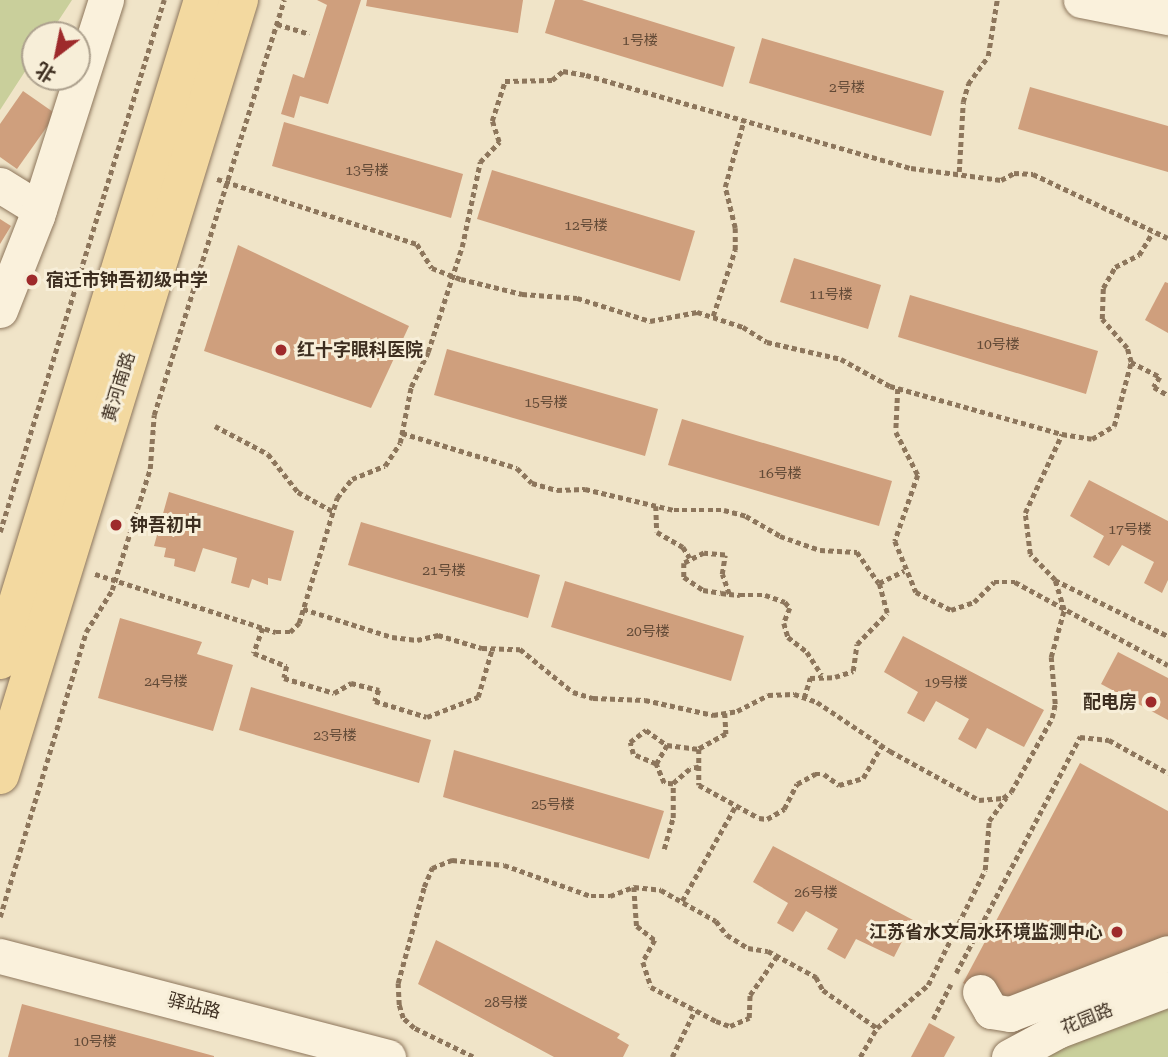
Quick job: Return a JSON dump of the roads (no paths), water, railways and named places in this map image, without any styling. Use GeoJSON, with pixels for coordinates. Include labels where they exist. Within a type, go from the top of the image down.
{"type":"FeatureCollection","features":[{"type":"Feature","properties":{"kind":"main road","name":"黄河南路"},"geometry":{"type":"LineString","coordinates":[[0,660],[203,0]]}},
{"type":"Feature","properties":{"kind":"main road","name":"黄河南路"},"geometry":{"type":"LineString","coordinates":[[0,775],[239,0]]}},
{"type":"Feature","properties":{"kind":"street"},"geometry":{"type":"LineString","coordinates":[[0,310],[39,209],[106,0]]}},
{"type":"Feature","properties":{"kind":"street"},"geometry":{"type":"LineString","coordinates":[[1081,0],[1168,17]]}},
{"type":"Feature","properties":{"kind":"street"},"geometry":{"type":"LineString","coordinates":[[0,185],[39,209]]}},
{"type":"Feature","properties":{"kind":"street","name":"驿站路"},"geometry":{"type":"LineString","coordinates":[[0,956],[388,1057]]}},
{"type":"Feature","properties":{"kind":"street"},"geometry":{"type":"LineString","coordinates":[[980,992],[991,1011],[1010,1014],[1161,973]]}},
{"type":"Feature","properties":{"kind":"street","name":"花园路"},"geometry":{"type":"LineString","coordinates":[[1009,1057],[1161,973]]}},
{"type":"Feature","properties":{"kind":"place","name":"宿迁市钟吾初级中学"},"geometry":{"type":"Point","coordinates":[32,280]}},
{"type":"Feature","properties":{"kind":"place","name":"红十字眼科医院"},"geometry":{"type":"Point","coordinates":[281,350]}},
{"type":"Feature","properties":{"kind":"place","name":"钟吾初中"},"geometry":{"type":"Point","coordinates":[116,525]}},
{"type":"Feature","properties":{"kind":"place","name":"配电房"},"geometry":{"type":"Point","coordinates":[1151,702]}},
{"type":"Feature","properties":{"kind":"place","name":"江苏省水文局水环境监测中心"},"geometry":{"type":"Point","coordinates":[1117,932]}}]}
